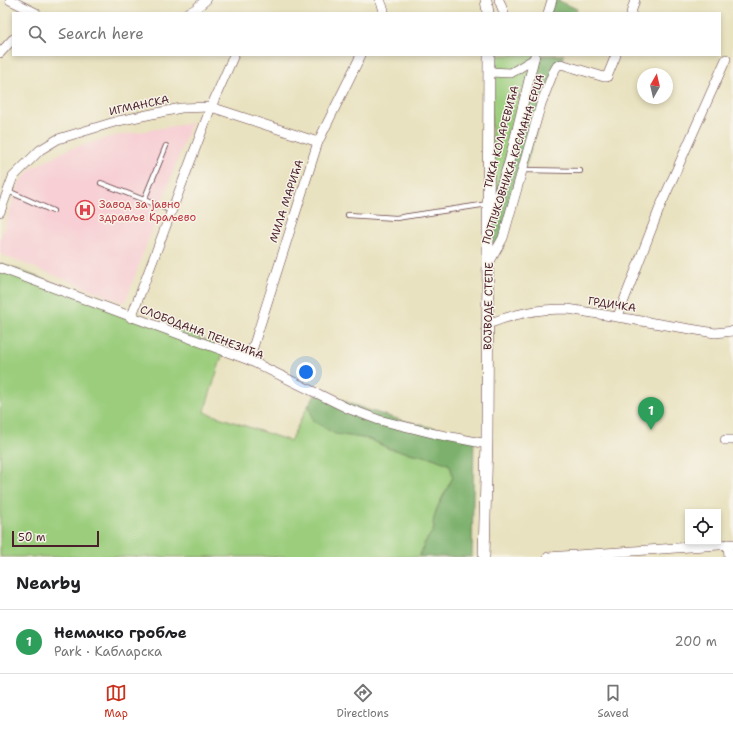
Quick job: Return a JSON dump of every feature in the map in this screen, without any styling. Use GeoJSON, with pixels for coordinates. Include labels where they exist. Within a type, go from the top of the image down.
{"type":"FeatureCollection","features":[{"type":"Feature","properties":{"kind":"street"},"geometry":{"type":"LineString","coordinates":[[10,0],[34,12]]}},
{"type":"Feature","properties":{"kind":"street"},"geometry":{"type":"LineString","coordinates":[[188,12],[206,0]]}},
{"type":"Feature","properties":{"kind":"street"},"geometry":{"type":"LineString","coordinates":[[380,0],[384,12]]}},
{"type":"Feature","properties":{"kind":"street"},"geometry":{"type":"LineString","coordinates":[[486,0],[488,12]]}},
{"type":"Feature","properties":{"kind":"street"},"geometry":{"type":"LineString","coordinates":[[499,0],[504,12]]}},
{"type":"Feature","properties":{"kind":"street"},"geometry":{"type":"LineString","coordinates":[[548,12],[552,0]]}},
{"type":"Feature","properties":{"kind":"street"},"geometry":{"type":"LineString","coordinates":[[631,12],[635,0]]}},
{"type":"Feature","properties":{"kind":"street"},"geometry":{"type":"LineString","coordinates":[[0,53],[12,39]]}},
{"type":"Feature","properties":{"kind":"street"},"geometry":{"type":"LineString","coordinates":[[131,318],[211,108],[234,56]]}},
{"type":"Feature","properties":{"kind":"street","name":"МИЛА МАРИЋА"},"geometry":{"type":"LineString","coordinates":[[249,360],[318,142],[361,56]]}},
{"type":"Feature","properties":{"kind":"street","name":"ВОЈВОДЕ СТЕПЕ"},"geometry":{"type":"LineString","coordinates":[[484,557],[489,263],[489,56]]}},
{"type":"Feature","properties":{"kind":"street","name":"ПОТПУКОВНИКА КРСМАНА ЕРЦА"},"geometry":{"type":"LineString","coordinates":[[489,263],[503,238],[541,104],[557,66],[569,66],[607,77],[616,56]]}},
{"type":"Feature","properties":{"kind":"street","name":"ТИКА КОЛАРЕВИЋА"},"geometry":{"type":"LineString","coordinates":[[490,72],[511,73],[534,57]]}},
{"type":"Feature","properties":{"kind":"street","name":"ТИКА КОЛАРЕВИЋА"},"geometry":{"type":"LineString","coordinates":[[489,220],[509,162],[534,57]]}},
{"type":"Feature","properties":{"kind":"street"},"geometry":{"type":"LineString","coordinates":[[618,316],[660,207],[726,58]]}},
{"type":"Feature","properties":{"kind":"street","name":"ИГМАНСКА"},"geometry":{"type":"LineString","coordinates":[[0,212],[13,177],[25,163],[40,150],[58,139],[118,121],[181,108],[211,108],[318,142]]}},
{"type":"Feature","properties":{"kind":"street","name":"СЛОБОДАНА ПЕНЕЗИЋА"},"geometry":{"type":"LineString","coordinates":[[0,268],[131,318],[249,360],[335,402],[379,420],[436,434],[487,444]]}},
{"type":"Feature","properties":{"kind":"street","name":"ГРДИЧКА"},"geometry":{"type":"LineString","coordinates":[[488,324],[516,314],[545,309],[568,309],[715,333],[733,331]]}},
{"type":"Feature","properties":{"kind":"street"},"geometry":{"type":"LineString","coordinates":[[548,557],[731,544],[729,557]]}},
{"type":"Feature","properties":{"kind":"lane"},"geometry":{"type":"LineString","coordinates":[[144,200],[166,146]]}},
{"type":"Feature","properties":{"kind":"lane"},"geometry":{"type":"LineString","coordinates":[[523,170],[580,171]]}},
{"type":"Feature","properties":{"kind":"lane"},"geometry":{"type":"LineString","coordinates":[[102,183],[172,211]]}},
{"type":"Feature","properties":{"kind":"lane"},"geometry":{"type":"LineString","coordinates":[[8,191],[53,212]]}},
{"type":"Feature","properties":{"kind":"lane"},"geometry":{"type":"LineString","coordinates":[[348,215],[396,218],[489,204]]}},
{"type":"Feature","properties":{"kind":"shaded area","name":"Завод за јавно здравље Краљево"},"geometry":{"type":"Polygon","coordinates":[[[191,123],[125,303],[0,254],[0,239],[20,182],[32,168],[69,149],[110,137],[191,123]]]}},
{"type":"Feature","properties":{"kind":"green space"},"geometry":{"type":"Polygon","coordinates":[[[552,0],[557,0],[577,9],[576,12],[548,12],[552,0]]]}},
{"type":"Feature","properties":{"kind":"green space"},"geometry":{"type":"Polygon","coordinates":[[[489,56],[535,56],[494,209],[489,56]]]}},
{"type":"Feature","properties":{"kind":"green space"},"geometry":{"type":"Polygon","coordinates":[[[535,56],[564,56],[561,64],[557,66],[503,238],[489,263],[489,220],[535,56]]]}},
{"type":"Feature","properties":{"kind":"green space"},"geometry":{"type":"Polygon","coordinates":[[[0,263],[225,347],[204,412],[290,441],[309,404],[313,421],[335,433],[369,439],[390,449],[433,458],[450,465],[453,477],[437,509],[434,529],[425,542],[419,557],[0,557],[0,263]]]}},
{"type":"Feature","properties":{"kind":"green space"},"geometry":{"type":"Polygon","coordinates":[[[318,390],[356,406],[394,418],[434,428],[474,435],[472,557],[419,557],[425,542],[434,529],[433,522],[437,508],[453,477],[450,465],[433,458],[390,449],[369,439],[335,434],[313,421],[309,404],[318,390]]]}},
{"type":"Feature","properties":{"kind":"place","name":"Завод за јавно здравље Краљево"},"geometry":{"type":"Point","coordinates":[85,210]}},
{"type":"Feature","properties":{"kind":"place","name":"Немачко гробље"},"geometry":{"type":"Point","coordinates":[651,430]}}]}
